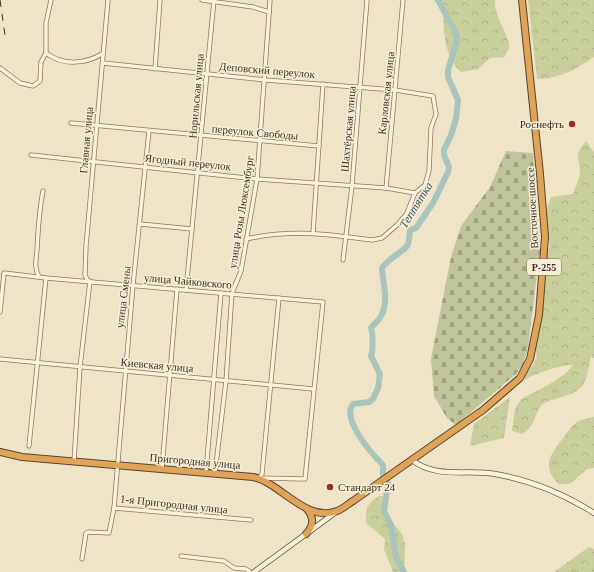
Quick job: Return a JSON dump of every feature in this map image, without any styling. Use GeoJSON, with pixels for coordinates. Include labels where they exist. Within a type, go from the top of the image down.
{"type":"FeatureCollection","features":[{"type":"Feature","properties":{"kind":"highway","name":"Восточное шоссе"},"geometry":{"type":"LineString","coordinates":[[337,511],[457,430],[508,390],[524,371],[534,346],[540,307],[545,237],[522,0]]}},
{"type":"Feature","properties":{"kind":"highway","name":"Пригородная улица"},"geometry":{"type":"LineString","coordinates":[[0,452],[22,456],[259,478],[274,486],[304,507],[322,513],[337,511]]}},
{"type":"Feature","properties":{"kind":"highway"},"geometry":{"type":"LineString","coordinates":[[304,507],[312,518],[313,524],[306,534]]}},
{"type":"Feature","properties":{"kind":"street"},"geometry":{"type":"LineString","coordinates":[[0,68],[20,83],[33,86],[40,81],[41,64],[46,53],[46,23],[51,0]]}},
{"type":"Feature","properties":{"kind":"street","name":"Главная улица"},"geometry":{"type":"LineString","coordinates":[[74,461],[80,367],[89,281],[85,275],[85,262],[96,125],[103,63],[102,54],[108,0]]}},
{"type":"Feature","properties":{"kind":"street"},"geometry":{"type":"LineString","coordinates":[[155,69],[160,0]]}},
{"type":"Feature","properties":{"kind":"street"},"geometry":{"type":"LineString","coordinates":[[202,0],[253,7],[269,12]]}},
{"type":"Feature","properties":{"kind":"street","name":"улица Розы Люксембург"},"geometry":{"type":"LineString","coordinates":[[215,473],[226,381],[232,294],[241,271],[257,179],[270,0]]}},
{"type":"Feature","properties":{"kind":"street","name":"Шахтёрская улица"},"geometry":{"type":"LineString","coordinates":[[343,260],[352,186],[367,0]]}},
{"type":"Feature","properties":{"kind":"street","name":"Карловская улица"},"geometry":{"type":"LineString","coordinates":[[386,188],[403,0]]}},
{"type":"Feature","properties":{"kind":"street","name":"Норильская улица"},"geometry":{"type":"LineString","coordinates":[[186,290],[214,1]]}},
{"type":"Feature","properties":{"kind":"street"},"geometry":{"type":"LineString","coordinates":[[46,53],[63,60],[79,62],[90,61],[102,54]]}},
{"type":"Feature","properties":{"kind":"street","name":"Деповский переулок"},"geometry":{"type":"LineString","coordinates":[[103,63],[265,80],[429,94],[434,98],[436,114],[430,128],[429,171],[425,185],[415,193]]}},
{"type":"Feature","properties":{"kind":"street"},"geometry":{"type":"LineString","coordinates":[[313,233],[323,84]]}},
{"type":"Feature","properties":{"kind":"street","name":"переулок Свободы"},"geometry":{"type":"LineString","coordinates":[[71,123],[319,146]]}},
{"type":"Feature","properties":{"kind":"street","name":"улица Смены"},"geometry":{"type":"LineString","coordinates":[[117,464],[149,131]]}},
{"type":"Feature","properties":{"kind":"street","name":"Ягодный переулок"},"geometry":{"type":"LineString","coordinates":[[31,155],[146,166],[257,179],[386,188],[415,193]]}},
{"type":"Feature","properties":{"kind":"street"},"geometry":{"type":"LineString","coordinates":[[39,277],[34,263],[37,251],[37,228],[43,191]]}},
{"type":"Feature","properties":{"kind":"street"},"geometry":{"type":"LineString","coordinates":[[246,239],[276,233],[313,233],[372,240],[382,238],[397,225],[407,213],[415,193]]}},
{"type":"Feature","properties":{"kind":"street"},"geometry":{"type":"LineString","coordinates":[[140,224],[192,229]]}},
{"type":"Feature","properties":{"kind":"street","name":"улица Чайковского"},"geometry":{"type":"LineString","coordinates":[[0,312],[4,273],[133,286],[322,302],[313,389]]}},
{"type":"Feature","properties":{"kind":"street"},"geometry":{"type":"LineString","coordinates":[[30,446],[46,278]]}},
{"type":"Feature","properties":{"kind":"street"},"geometry":{"type":"LineString","coordinates":[[162,468],[177,290]]}},
{"type":"Feature","properties":{"kind":"street"},"geometry":{"type":"LineString","coordinates":[[206,472],[221,293]]}},
{"type":"Feature","properties":{"kind":"street"},"geometry":{"type":"LineString","coordinates":[[259,478],[262,474],[279,298]]}},
{"type":"Feature","properties":{"kind":"street","name":"Киевская улица"},"geometry":{"type":"LineString","coordinates":[[0,359],[37,364],[313,389]]}},
{"type":"Feature","properties":{"kind":"street"},"geometry":{"type":"LineString","coordinates":[[259,478],[305,479],[313,389]]}},
{"type":"Feature","properties":{"kind":"street"},"geometry":{"type":"LineString","coordinates":[[412,460],[421,467],[433,471],[502,475],[562,494],[594,513]]}},
{"type":"Feature","properties":{"kind":"street","name":"1-я Пригородная улица"},"geometry":{"type":"LineString","coordinates":[[117,464],[114,508],[251,520]]}},
{"type":"Feature","properties":{"kind":"street"},"geometry":{"type":"LineString","coordinates":[[82,558],[86,533],[109,533],[114,508]]}},
{"type":"Feature","properties":{"kind":"street"},"geometry":{"type":"LineString","coordinates":[[254,572],[337,511]]}},
{"type":"Feature","properties":{"kind":"street"},"geometry":{"type":"LineString","coordinates":[[181,556],[224,561],[234,568],[246,569],[250,572]]}},
{"type":"Feature","properties":{"kind":"green space"},"geometry":{"type":"Polygon","coordinates":[[[438,0],[495,0],[497,14],[508,38],[509,44],[509,48],[504,57],[490,58],[478,69],[461,72],[455,66],[448,52],[443,11],[438,0]]]}},
{"type":"Feature","properties":{"kind":"green space"},"geometry":{"type":"Polygon","coordinates":[[[528,0],[594,0],[594,57],[561,75],[537,79],[528,0]]]}},
{"type":"Feature","properties":{"kind":"green space"},"geometry":{"type":"Polygon","coordinates":[[[586,141],[594,152],[594,359],[591,356],[585,381],[582,386],[573,393],[546,402],[542,405],[533,423],[523,434],[512,431],[515,409],[521,399],[548,385],[566,373],[573,365],[548,370],[525,380],[523,373],[533,365],[537,356],[534,343],[545,284],[541,267],[544,251],[550,248],[549,241],[545,240],[547,207],[551,197],[573,194],[580,174],[578,156],[586,141]]]}},
{"type":"Feature","properties":{"kind":"green space"},"geometry":{"type":"Polygon","coordinates":[[[506,151],[533,153],[540,250],[528,347],[523,365],[516,374],[456,425],[447,418],[434,396],[431,359],[451,257],[461,226],[490,187],[506,151]]]}},
{"type":"Feature","properties":{"kind":"green space"},"geometry":{"type":"Polygon","coordinates":[[[510,397],[504,438],[470,446],[474,424],[510,397]]]}},
{"type":"Feature","properties":{"kind":"green space"},"geometry":{"type":"Polygon","coordinates":[[[594,417],[594,468],[587,469],[570,484],[559,484],[553,478],[549,466],[555,449],[567,432],[575,424],[581,420],[594,417]]]}},
{"type":"Feature","properties":{"kind":"green space"},"geometry":{"type":"Polygon","coordinates":[[[379,496],[385,496],[388,517],[402,534],[405,544],[404,572],[393,572],[384,550],[385,539],[366,523],[366,514],[369,504],[379,496]]]}},
{"type":"Feature","properties":{"kind":"green space"},"geometry":{"type":"Polygon","coordinates":[[[589,547],[594,549],[594,572],[554,572],[589,547]]]}},
{"type":"Feature","properties":{"kind":"waterway","name":"Тептятка"},"geometry":{"type":"LineString","coordinates":[[404,572],[396,557],[391,525],[384,511],[388,483],[383,476],[383,465],[359,436],[354,427],[350,410],[353,404],[369,402],[373,399],[378,388],[380,374],[371,356],[371,328],[380,318],[385,305],[382,268],[388,261],[407,246],[410,230],[416,228],[433,203],[448,172],[449,167],[444,155],[444,150],[456,119],[458,100],[448,77],[448,70],[457,40],[457,35],[438,0]]}},
{"type":"Feature","properties":{"kind":"railway"},"geometry":{"type":"LineString","coordinates":[[0,0],[5,35]]}},
{"type":"Feature","properties":{"kind":"place","name":"Роснефть"},"geometry":{"type":"Point","coordinates":[572,124]}},
{"type":"Feature","properties":{"kind":"place","name":"Стандарт 24"},"geometry":{"type":"Point","coordinates":[330,487]}}]}
